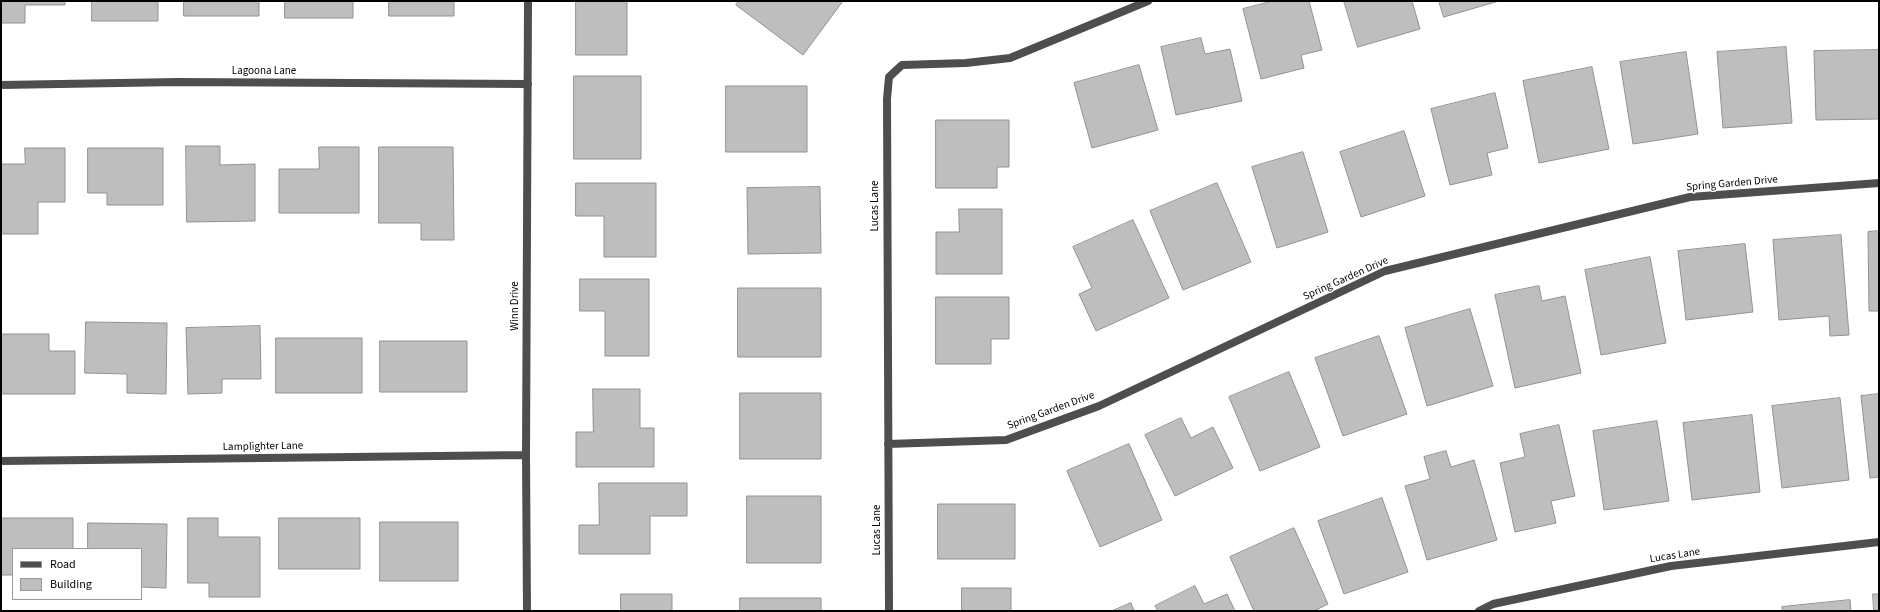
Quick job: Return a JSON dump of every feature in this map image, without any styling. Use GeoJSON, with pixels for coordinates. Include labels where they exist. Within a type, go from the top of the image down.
{"type":"FeatureCollection","features":[{"type":"Feature","properties":{"kind":"street","name":"Winn Drive"},"geometry":{"type":"LineString","coordinates":[[527,611],[526,455],[528,1]]}},
{"type":"Feature","properties":{"kind":"street","name":"Lucas Lane"},"geometry":{"type":"LineString","coordinates":[[889,611],[887,99],[890,77],[902,64],[966,63],[1010,58],[1148,1]]}},
{"type":"Feature","properties":{"kind":"street","name":"Lagoona Lane"},"geometry":{"type":"LineString","coordinates":[[1,85],[178,82],[528,84]]}},
{"type":"Feature","properties":{"kind":"street","name":"Spring Garden Drive"},"geometry":{"type":"LineString","coordinates":[[888,444],[1006,440],[1099,406],[1385,271],[1690,198],[1879,183]]}},
{"type":"Feature","properties":{"kind":"street","name":"Lamplighter Lane"},"geometry":{"type":"LineString","coordinates":[[1,461],[526,455]]}},
{"type":"Feature","properties":{"kind":"street","name":"Lucas Lane"},"geometry":{"type":"LineString","coordinates":[[1478,611],[1493,604],[1671,566],[1879,542]]}},
{"type":"Feature","properties":{"kind":"building"},"geometry":{"type":"Polygon","coordinates":[[[1,1],[65,1],[65,5],[25,5],[25,23],[1,23],[1,1]]]}},
{"type":"Feature","properties":{"kind":"building"},"geometry":{"type":"Polygon","coordinates":[[[92,1],[158,1],[158,21],[92,21],[92,1]]]}},
{"type":"Feature","properties":{"kind":"building"},"geometry":{"type":"Polygon","coordinates":[[[184,1],[259,1],[259,16],[184,16],[184,1]]]}},
{"type":"Feature","properties":{"kind":"building"},"geometry":{"type":"Polygon","coordinates":[[[285,1],[353,1],[353,18],[285,18],[285,1]]]}},
{"type":"Feature","properties":{"kind":"building"},"geometry":{"type":"Polygon","coordinates":[[[389,1],[454,1],[454,16],[389,16],[389,1]]]}},
{"type":"Feature","properties":{"kind":"building"},"geometry":{"type":"Polygon","coordinates":[[[576,1],[627,1],[627,55],[576,55],[576,1]]]}},
{"type":"Feature","properties":{"kind":"building"},"geometry":{"type":"Polygon","coordinates":[[[739,1],[843,1],[803,55],[736,5],[739,1]]]}},
{"type":"Feature","properties":{"kind":"building"},"geometry":{"type":"Polygon","coordinates":[[[1273,1],[1309,1],[1322,50],[1301,55],[1304,68],[1261,79],[1243,9],[1273,1]]]}},
{"type":"Feature","properties":{"kind":"building"},"geometry":{"type":"Polygon","coordinates":[[[1344,1],[1412,1],[1420,29],[1358,47],[1344,1]]]}},
{"type":"Feature","properties":{"kind":"building"},"geometry":{"type":"Polygon","coordinates":[[[1439,1],[1499,1],[1444,17],[1439,1]]]}},
{"type":"Feature","properties":{"kind":"building"},"geometry":{"type":"Polygon","coordinates":[[[1201,38],[1205,54],[1230,49],[1242,101],[1176,115],[1161,47],[1201,38]]]}},
{"type":"Feature","properties":{"kind":"building"},"geometry":{"type":"Polygon","coordinates":[[[1786,47],[1792,123],[1723,128],[1717,52],[1786,47]]]}},
{"type":"Feature","properties":{"kind":"building"},"geometry":{"type":"Polygon","coordinates":[[[1879,50],[1879,119],[1816,120],[1814,51],[1879,50]]]}},
{"type":"Feature","properties":{"kind":"building"},"geometry":{"type":"Polygon","coordinates":[[[1686,52],[1698,134],[1633,144],[1620,62],[1686,52]]]}},
{"type":"Feature","properties":{"kind":"building"},"geometry":{"type":"Polygon","coordinates":[[[1139,65],[1158,130],[1092,148],[1074,83],[1139,65]]]}},
{"type":"Feature","properties":{"kind":"building"},"geometry":{"type":"Polygon","coordinates":[[[1592,67],[1609,149],[1539,163],[1523,81],[1592,67]]]}},
{"type":"Feature","properties":{"kind":"building"},"geometry":{"type":"Polygon","coordinates":[[[574,76],[641,76],[641,159],[574,159],[574,76]]]}},
{"type":"Feature","properties":{"kind":"building"},"geometry":{"type":"Polygon","coordinates":[[[726,86],[807,86],[807,152],[726,152],[726,86]]]}},
{"type":"Feature","properties":{"kind":"building"},"geometry":{"type":"Polygon","coordinates":[[[1495,93],[1508,148],[1487,153],[1492,175],[1450,185],[1431,109],[1495,93]]]}},
{"type":"Feature","properties":{"kind":"building"},"geometry":{"type":"Polygon","coordinates":[[[936,120],[1009,120],[1009,167],[997,167],[997,188],[936,188],[936,120]]]}},
{"type":"Feature","properties":{"kind":"building"},"geometry":{"type":"Polygon","coordinates":[[[1404,131],[1425,196],[1361,217],[1340,152],[1404,131]]]}},
{"type":"Feature","properties":{"kind":"building"},"geometry":{"type":"Polygon","coordinates":[[[186,146],[220,146],[220,165],[255,164],[255,221],[187,222],[186,146]]]}},
{"type":"Feature","properties":{"kind":"building"},"geometry":{"type":"Polygon","coordinates":[[[319,147],[359,147],[359,213],[279,213],[279,169],[319,169],[319,147]]]}},
{"type":"Feature","properties":{"kind":"building"},"geometry":{"type":"Polygon","coordinates":[[[379,147],[453,147],[454,240],[421,240],[421,223],[379,223],[379,147]]]}},
{"type":"Feature","properties":{"kind":"building"},"geometry":{"type":"Polygon","coordinates":[[[25,148],[65,148],[65,202],[38,202],[38,234],[1,234],[1,164],[25,164],[25,148]]]}},
{"type":"Feature","properties":{"kind":"building"},"geometry":{"type":"Polygon","coordinates":[[[88,148],[163,148],[163,205],[107,205],[107,193],[88,193],[88,148]]]}},
{"type":"Feature","properties":{"kind":"building"},"geometry":{"type":"Polygon","coordinates":[[[1303,152],[1328,232],[1277,248],[1252,167],[1303,152]]]}},
{"type":"Feature","properties":{"kind":"building"},"geometry":{"type":"Polygon","coordinates":[[[576,183],[656,183],[656,257],[604,257],[604,216],[576,216],[576,183]]]}},
{"type":"Feature","properties":{"kind":"building"},"geometry":{"type":"Polygon","coordinates":[[[1217,183],[1251,262],[1183,290],[1150,211],[1217,183]]]}},
{"type":"Feature","properties":{"kind":"building"},"geometry":{"type":"Polygon","coordinates":[[[820,187],[821,253],[748,254],[747,188],[820,187]]]}},
{"type":"Feature","properties":{"kind":"building"},"geometry":{"type":"Polygon","coordinates":[[[959,209],[1002,209],[1002,274],[936,274],[936,232],[959,232],[959,209]]]}},
{"type":"Feature","properties":{"kind":"building"},"geometry":{"type":"Polygon","coordinates":[[[1133,220],[1169,298],[1096,331],[1079,294],[1092,288],[1073,247],[1133,220]]]}},
{"type":"Feature","properties":{"kind":"building"},"geometry":{"type":"Polygon","coordinates":[[[1879,231],[1879,311],[1869,311],[1868,232],[1879,231]]]}},
{"type":"Feature","properties":{"kind":"building"},"geometry":{"type":"Polygon","coordinates":[[[1841,235],[1849,335],[1830,336],[1829,316],[1779,320],[1773,240],[1841,235]]]}},
{"type":"Feature","properties":{"kind":"building"},"geometry":{"type":"Polygon","coordinates":[[[1745,244],[1753,312],[1686,320],[1678,251],[1745,244]]]}},
{"type":"Feature","properties":{"kind":"building"},"geometry":{"type":"Polygon","coordinates":[[[1650,257],[1666,343],[1601,355],[1585,270],[1650,257]]]}},
{"type":"Feature","properties":{"kind":"building"},"geometry":{"type":"Polygon","coordinates":[[[580,279],[649,279],[649,356],[605,356],[605,311],[580,311],[580,279]]]}},
{"type":"Feature","properties":{"kind":"building"},"geometry":{"type":"Polygon","coordinates":[[[1539,286],[1542,301],[1565,296],[1581,373],[1515,388],[1495,295],[1539,286]]]}},
{"type":"Feature","properties":{"kind":"building"},"geometry":{"type":"Polygon","coordinates":[[[738,288],[821,288],[821,357],[738,357],[738,288]]]}},
{"type":"Feature","properties":{"kind":"building"},"geometry":{"type":"Polygon","coordinates":[[[936,297],[1009,297],[1009,339],[991,339],[991,364],[936,364],[936,297]]]}},
{"type":"Feature","properties":{"kind":"building"},"geometry":{"type":"Polygon","coordinates":[[[1470,309],[1493,386],[1427,406],[1405,328],[1470,309]]]}},
{"type":"Feature","properties":{"kind":"building"},"geometry":{"type":"Polygon","coordinates":[[[86,322],[167,323],[166,394],[127,393],[127,374],[85,373],[86,322]]]}},
{"type":"Feature","properties":{"kind":"building"},"geometry":{"type":"Polygon","coordinates":[[[260,326],[261,379],[222,379],[222,393],[188,394],[186,328],[260,326]]]}},
{"type":"Feature","properties":{"kind":"building"},"geometry":{"type":"Polygon","coordinates":[[[1,334],[49,334],[49,351],[75,351],[75,394],[1,394],[1,334]]]}},
{"type":"Feature","properties":{"kind":"building"},"geometry":{"type":"Polygon","coordinates":[[[1379,336],[1407,414],[1343,436],[1315,358],[1379,336]]]}},
{"type":"Feature","properties":{"kind":"building"},"geometry":{"type":"Polygon","coordinates":[[[276,338],[362,338],[362,393],[276,393],[276,338]]]}},
{"type":"Feature","properties":{"kind":"building"},"geometry":{"type":"Polygon","coordinates":[[[380,341],[467,341],[467,392],[380,392],[380,341]]]}},
{"type":"Feature","properties":{"kind":"building"},"geometry":{"type":"Polygon","coordinates":[[[1289,372],[1320,447],[1260,471],[1229,397],[1289,372]]]}},
{"type":"Feature","properties":{"kind":"building"},"geometry":{"type":"Polygon","coordinates":[[[593,389],[640,389],[640,428],[654,428],[654,467],[576,467],[576,432],[593,432],[593,389]]]}},
{"type":"Feature","properties":{"kind":"building"},"geometry":{"type":"Polygon","coordinates":[[[740,393],[821,393],[821,459],[740,459],[740,393]]]}},
{"type":"Feature","properties":{"kind":"building"},"geometry":{"type":"Polygon","coordinates":[[[1879,394],[1879,477],[1870,478],[1861,396],[1879,394]]]}},
{"type":"Feature","properties":{"kind":"building"},"geometry":{"type":"Polygon","coordinates":[[[1840,398],[1849,480],[1782,488],[1772,406],[1840,398]]]}},
{"type":"Feature","properties":{"kind":"building"},"geometry":{"type":"Polygon","coordinates":[[[1752,415],[1760,492],[1692,500],[1683,423],[1752,415]]]}},
{"type":"Feature","properties":{"kind":"building"},"geometry":{"type":"Polygon","coordinates":[[[1181,418],[1191,438],[1213,427],[1233,468],[1175,496],[1145,435],[1181,418]]]}},
{"type":"Feature","properties":{"kind":"building"},"geometry":{"type":"Polygon","coordinates":[[[1657,421],[1669,501],[1604,510],[1593,431],[1657,421]]]}},
{"type":"Feature","properties":{"kind":"building"},"geometry":{"type":"Polygon","coordinates":[[[1559,425],[1575,496],[1551,501],[1556,523],[1515,532],[1500,463],[1525,457],[1520,434],[1559,425]]]}},
{"type":"Feature","properties":{"kind":"building"},"geometry":{"type":"Polygon","coordinates":[[[1129,444],[1162,520],[1100,547],[1067,471],[1129,444]]]}},
{"type":"Feature","properties":{"kind":"building"},"geometry":{"type":"Polygon","coordinates":[[[1446,451],[1451,467],[1474,460],[1497,540],[1427,560],[1405,486],[1430,479],[1424,457],[1446,451]]]}},
{"type":"Feature","properties":{"kind":"building"},"geometry":{"type":"Polygon","coordinates":[[[599,483],[687,483],[687,516],[650,516],[650,554],[579,554],[579,525],[599,525],[599,483]]]}},
{"type":"Feature","properties":{"kind":"building"},"geometry":{"type":"Polygon","coordinates":[[[747,496],[821,496],[821,563],[747,563],[747,496]]]}},
{"type":"Feature","properties":{"kind":"building"},"geometry":{"type":"Polygon","coordinates":[[[1382,498],[1408,572],[1344,594],[1318,521],[1382,498]]]}},
{"type":"Feature","properties":{"kind":"building"},"geometry":{"type":"Polygon","coordinates":[[[938,504],[1015,504],[1015,559],[938,559],[938,504]]]}},
{"type":"Feature","properties":{"kind":"building"},"geometry":{"type":"Polygon","coordinates":[[[1,518],[73,518],[73,548],[12,548],[12,575],[1,575],[1,518]]]}},
{"type":"Feature","properties":{"kind":"building"},"geometry":{"type":"Polygon","coordinates":[[[188,518],[218,518],[218,537],[260,537],[260,597],[209,597],[209,583],[188,583],[188,518]]]}},
{"type":"Feature","properties":{"kind":"building"},"geometry":{"type":"Polygon","coordinates":[[[279,518],[360,518],[360,569],[279,569],[279,518]]]}},
{"type":"Feature","properties":{"kind":"building"},"geometry":{"type":"Polygon","coordinates":[[[380,522],[458,522],[458,581],[380,581],[380,522]]]}},
{"type":"Feature","properties":{"kind":"building"},"geometry":{"type":"Polygon","coordinates":[[[88,523],[167,524],[166,588],[142,587],[142,548],[88,548],[88,523]]]}},
{"type":"Feature","properties":{"kind":"building"},"geometry":{"type":"Polygon","coordinates":[[[1294,528],[1328,604],[1314,611],[1254,611],[1230,557],[1294,528]]]}},
{"type":"Feature","properties":{"kind":"building"},"geometry":{"type":"Polygon","coordinates":[[[1195,586],[1204,604],[1227,594],[1235,611],[1158,611],[1155,606],[1195,586]]]}},
{"type":"Feature","properties":{"kind":"building"},"geometry":{"type":"Polygon","coordinates":[[[962,588],[1011,588],[1011,611],[962,611],[962,588]]]}},
{"type":"Feature","properties":{"kind":"building"},"geometry":{"type":"Polygon","coordinates":[[[621,594],[672,594],[672,611],[621,611],[621,594]]]}},
{"type":"Feature","properties":{"kind":"building"},"geometry":{"type":"Polygon","coordinates":[[[1873,594],[1879,594],[1879,611],[1874,611],[1873,594]]]}},
{"type":"Feature","properties":{"kind":"building"},"geometry":{"type":"Polygon","coordinates":[[[740,598],[821,598],[821,611],[740,611],[740,598]]]}},
{"type":"Feature","properties":{"kind":"building"},"geometry":{"type":"Polygon","coordinates":[[[1850,600],[1851,611],[1782,611],[1782,607],[1850,600]]]}},
{"type":"Feature","properties":{"kind":"building"},"geometry":{"type":"Polygon","coordinates":[[[1131,603],[1134,611],[1112,611],[1131,603]]]}}]}
